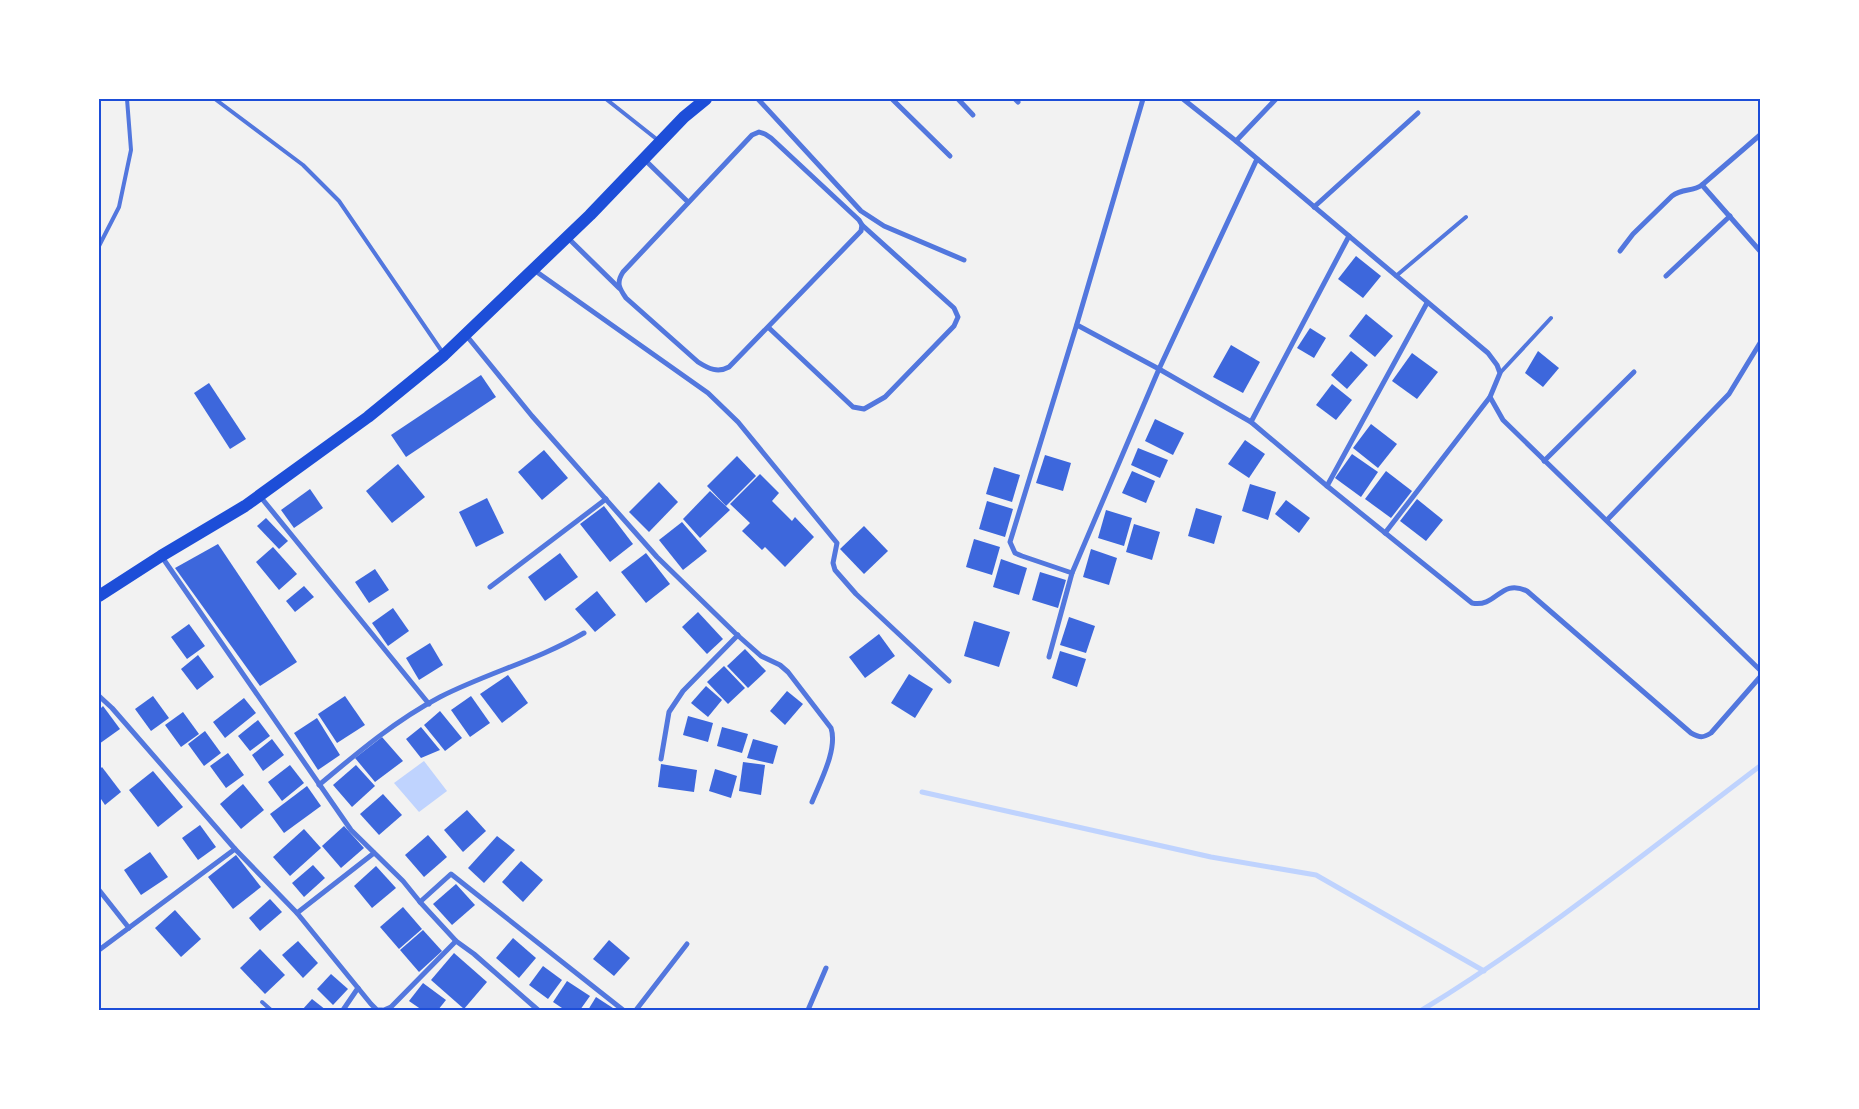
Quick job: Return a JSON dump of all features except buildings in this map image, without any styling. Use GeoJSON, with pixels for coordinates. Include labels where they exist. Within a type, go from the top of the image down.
{"type":"FeatureCollection","features":[{"type":"Feature","properties":{"kind":"main road"},"geometry":{"type":"LineString","coordinates":[[99,596],[259,496],[368,418],[444,355],[567,237],[684,117],[706,99]]}},
{"type":"Feature","properties":{"kind":"street"},"geometry":{"type":"LineString","coordinates":[[758,99],[861,211],[884,226],[964,260]]}},
{"type":"Feature","properties":{"kind":"street"},"geometry":{"type":"LineString","coordinates":[[892,99],[950,156]]}},
{"type":"Feature","properties":{"kind":"street"},"geometry":{"type":"LineString","coordinates":[[958,99],[972,115]]}},
{"type":"Feature","properties":{"kind":"street"},"geometry":{"type":"LineString","coordinates":[[1072,573],[1022,556],[1015,552],[1010,542],[1077,325],[1143,99]]}},
{"type":"Feature","properties":{"kind":"street"},"geometry":{"type":"LineString","coordinates":[[1183,99],[1236,141],[1488,353],[1497,365],[1500,373],[1490,397],[1385,533]]}},
{"type":"Feature","properties":{"kind":"street"},"geometry":{"type":"LineString","coordinates":[[1236,141],[1276,99]]}},
{"type":"Feature","properties":{"kind":"street"},"geometry":{"type":"LineString","coordinates":[[1314,207],[1418,113]]}},
{"type":"Feature","properties":{"kind":"street"},"geometry":{"type":"LineString","coordinates":[[769,328],[853,407],[864,409],[885,397],[954,326],[958,317],[954,308],[862,226],[859,220],[771,138],[759,132],[752,135],[622,272],[618,284],[626,298],[698,362],[707,368],[723,370],[730,367],[858,236],[862,226]]}},
{"type":"Feature","properties":{"kind":"street"},"geometry":{"type":"LineString","coordinates":[[1620,250],[1633,234],[1672,196],[1679,191],[1693,190],[1702,186],[1760,135]]}},
{"type":"Feature","properties":{"kind":"street"},"geometry":{"type":"LineString","coordinates":[[644,159],[688,202]]}},
{"type":"Feature","properties":{"kind":"street"},"geometry":{"type":"LineString","coordinates":[[1049,657],[1072,573],[1159,369],[1257,159]]}},
{"type":"Feature","properties":{"kind":"street"},"geometry":{"type":"LineString","coordinates":[[1702,186],[1760,251]]}},
{"type":"Feature","properties":{"kind":"street"},"geometry":{"type":"LineString","coordinates":[[1666,276],[1730,216]]}},
{"type":"Feature","properties":{"kind":"street"},"geometry":{"type":"LineString","coordinates":[[1252,422],[1349,236]]}},
{"type":"Feature","properties":{"kind":"street"},"geometry":{"type":"LineString","coordinates":[[567,237],[621,290]]}},
{"type":"Feature","properties":{"kind":"street"},"geometry":{"type":"LineString","coordinates":[[533,270],[708,392],[738,422],[837,543],[833,563],[834,570],[856,594],[949,681]]}},
{"type":"Feature","properties":{"kind":"street"},"geometry":{"type":"LineString","coordinates":[[1327,486],[1427,303]]}},
{"type":"Feature","properties":{"kind":"street"},"geometry":{"type":"LineString","coordinates":[[1077,325],[1252,422],[1327,486],[1472,603],[1480,604],[1487,602],[1508,588],[1519,587],[1527,591],[1691,733],[1698,737],[1704,738],[1711,733],[1760,677]]}},
{"type":"Feature","properties":{"kind":"street"},"geometry":{"type":"LineString","coordinates":[[466,334],[532,416],[658,557],[761,656],[788,672],[831,728],[834,736],[832,750],[812,802]]}},
{"type":"Feature","properties":{"kind":"street"},"geometry":{"type":"LineString","coordinates":[[1607,520],[1729,394],[1760,343]]}},
{"type":"Feature","properties":{"kind":"street"},"geometry":{"type":"LineString","coordinates":[[1544,461],[1634,372]]}},
{"type":"Feature","properties":{"kind":"street"},"geometry":{"type":"LineString","coordinates":[[1490,397],[1503,420],[1760,670]]}},
{"type":"Feature","properties":{"kind":"street"},"geometry":{"type":"LineString","coordinates":[[259,496],[429,704]]}},
{"type":"Feature","properties":{"kind":"street"},"geometry":{"type":"LineString","coordinates":[[490,587],[606,499]]}},
{"type":"Feature","properties":{"kind":"street"},"geometry":{"type":"LineString","coordinates":[[161,556],[351,830],[403,880],[420,902],[456,941],[474,954],[538,1010]]}},
{"type":"Feature","properties":{"kind":"street"},"geometry":{"type":"LineString","coordinates":[[319,785],[390,729],[440,697],[562,646],[584,633]]}},
{"type":"Feature","properties":{"kind":"street"},"geometry":{"type":"LineString","coordinates":[[661,759],[669,712],[683,691],[738,635]]}},
{"type":"Feature","properties":{"kind":"street"},"geometry":{"type":"LineString","coordinates":[[99,696],[112,708],[235,848],[297,912],[377,1010],[391,1008],[456,941]]}},
{"type":"Feature","properties":{"kind":"street"},"geometry":{"type":"LineString","coordinates":[[99,950],[235,848]]}},
{"type":"Feature","properties":{"kind":"street"},"geometry":{"type":"LineString","coordinates":[[297,912],[374,853]]}},
{"type":"Feature","properties":{"kind":"street"},"geometry":{"type":"LineString","coordinates":[[420,902],[451,874],[623,1010]]}},
{"type":"Feature","properties":{"kind":"street"},"geometry":{"type":"LineString","coordinates":[[99,890],[129,928]]}},
{"type":"Feature","properties":{"kind":"street"},"geometry":{"type":"LineString","coordinates":[[636,1010],[687,944]]}},
{"type":"Feature","properties":{"kind":"street"},"geometry":{"type":"LineString","coordinates":[[808,1010],[826,968]]}},
{"type":"Feature","properties":{"kind":"street"},"geometry":{"type":"LineString","coordinates":[[343,1010],[358,988]]}},
{"type":"Feature","properties":{"kind":"lane"},"geometry":{"type":"LineString","coordinates":[[99,246],[119,207],[131,150],[127,99]]}},
{"type":"Feature","properties":{"kind":"lane"},"geometry":{"type":"LineString","coordinates":[[215,99],[303,165],[339,201],[444,355]]}},
{"type":"Feature","properties":{"kind":"lane"},"geometry":{"type":"LineString","coordinates":[[606,99],[660,142]]}},
{"type":"Feature","properties":{"kind":"lane"},"geometry":{"type":"LineString","coordinates":[[1396,276],[1466,217]]}},
{"type":"Feature","properties":{"kind":"lane"},"geometry":{"type":"LineString","coordinates":[[1500,373],[1550,318]]}},
{"type":"Feature","properties":{"kind":"lane"},"geometry":{"type":"LineString","coordinates":[[262,1002],[271,1010]]}},
{"type":"Feature","properties":{"kind":"water"},"geometry":{"type":"Polygon","coordinates":[[[424,761],[447,791],[419,812],[394,783],[424,761]]]}},
{"type":"Feature","properties":{"kind":"waterway"},"geometry":{"type":"LineString","coordinates":[[1422,1010],[1552,923],[1760,766]]}},
{"type":"Feature","properties":{"kind":"waterway"},"geometry":{"type":"LineString","coordinates":[[922,792],[1211,857],[1316,875],[1484,971]]}}]}
